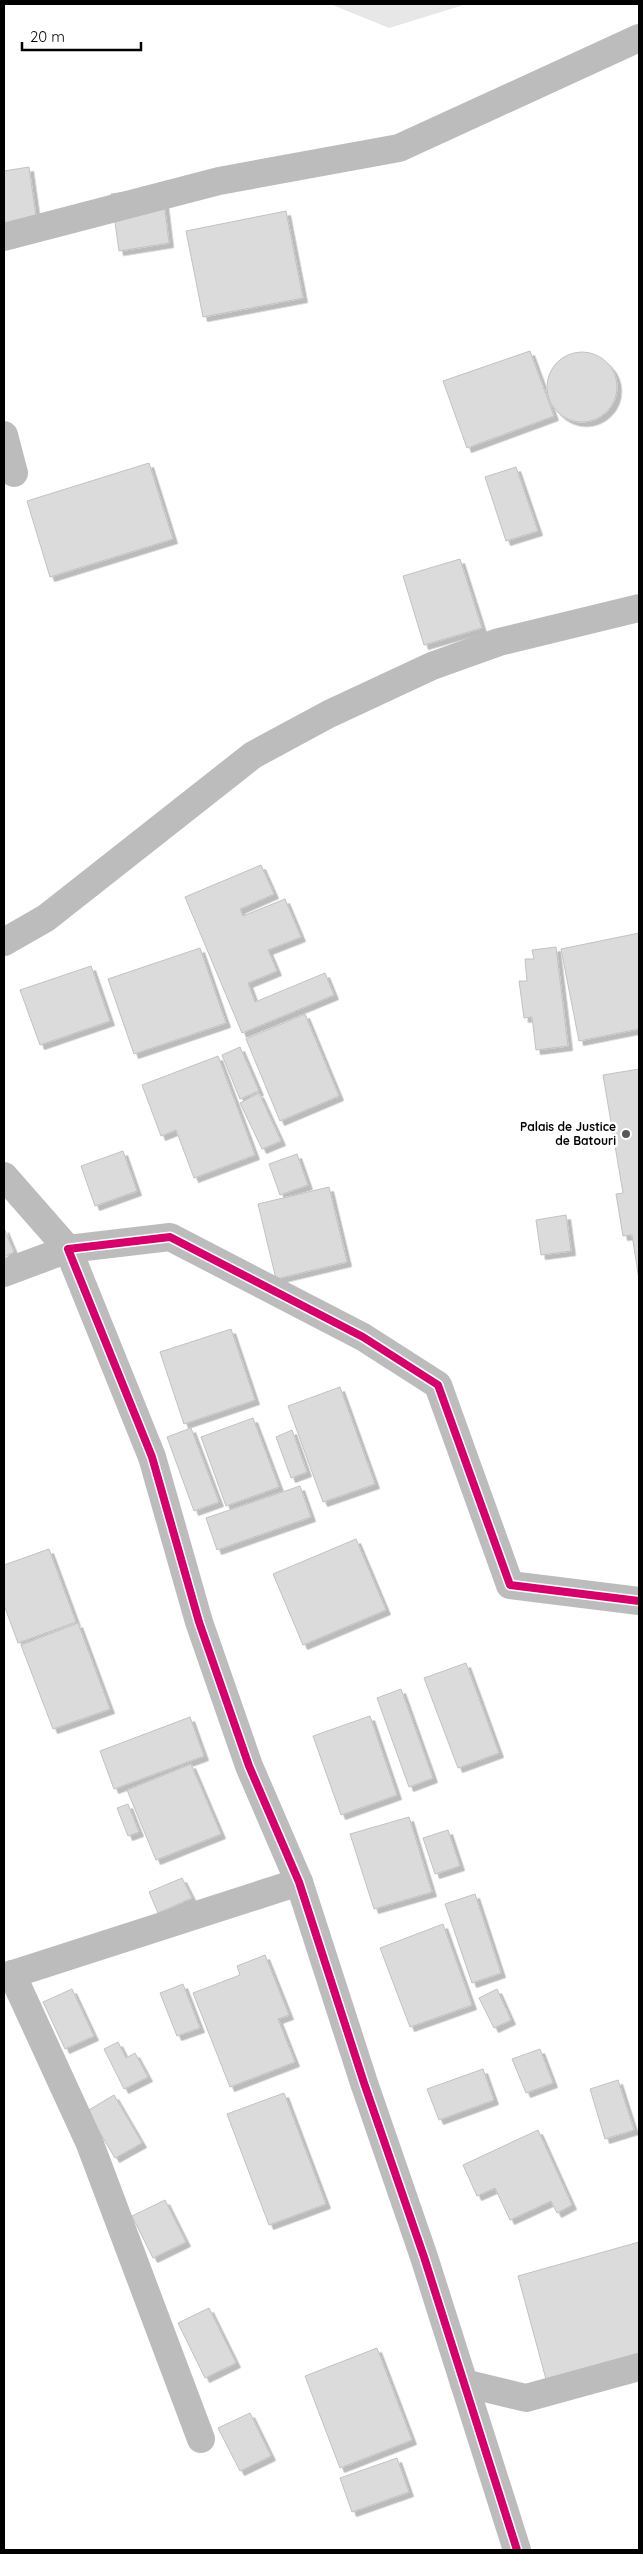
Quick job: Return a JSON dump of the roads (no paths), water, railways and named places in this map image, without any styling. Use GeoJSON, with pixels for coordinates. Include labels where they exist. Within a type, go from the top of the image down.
{"type":"FeatureCollection","features":[{"type":"Feature","properties":{"kind":"street"},"geometry":{"type":"LineString","coordinates":[[4,236],[219,181],[399,148],[639,38]]}},
{"type":"Feature","properties":{"kind":"street"},"geometry":{"type":"LineString","coordinates":[[4,435],[14,473]]}},
{"type":"Feature","properties":{"kind":"street"},"geometry":{"type":"LineString","coordinates":[[4,942],[46,918],[253,755],[329,714],[432,666],[499,642],[639,608]]}},
{"type":"Feature","properties":{"kind":"street"},"geometry":{"type":"LineString","coordinates":[[4,1176],[68,1249],[152,1457],[199,1622],[249,1766],[299,1882],[517,2550]]}},
{"type":"Feature","properties":{"kind":"street"},"geometry":{"type":"LineString","coordinates":[[4,1272],[68,1249],[170,1237],[362,1338],[438,1385],[510,1585],[639,1601]]}},
{"type":"Feature","properties":{"kind":"street"},"geometry":{"type":"LineString","coordinates":[[201,2439],[90,2144],[8,1975],[299,1882]]}},
{"type":"Feature","properties":{"kind":"street"},"geometry":{"type":"LineString","coordinates":[[464,2383],[526,2398],[639,2367]]}},
{"type":"Feature","properties":{"kind":"place","name":"Palais de Justice de Batouri"},"geometry":{"type":"Point","coordinates":[626,1134]}}]}
